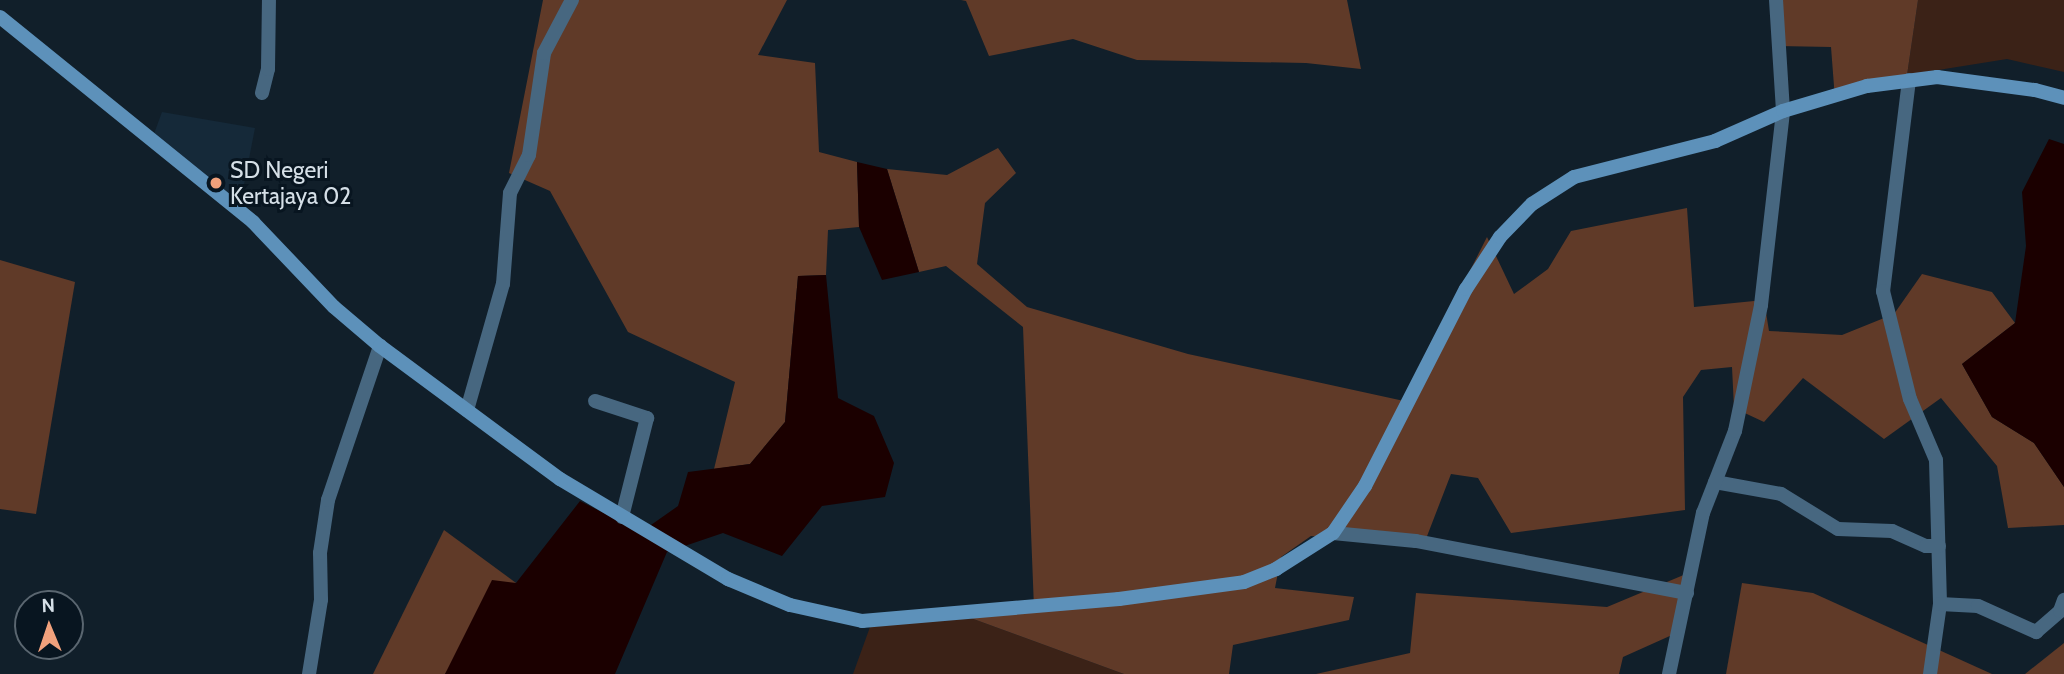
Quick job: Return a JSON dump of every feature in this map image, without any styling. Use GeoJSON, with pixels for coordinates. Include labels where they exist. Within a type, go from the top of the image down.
{"type":"FeatureCollection","features":[{"type":"Feature","properties":{"kind":"street"},"geometry":{"type":"LineString","coordinates":[[262,93],[268,69],[269,0]]}},
{"type":"Feature","properties":{"kind":"street"},"geometry":{"type":"LineString","coordinates":[[467,410],[503,284],[510,193],[529,155],[544,53],[572,0]]}},
{"type":"Feature","properties":{"kind":"street"},"geometry":{"type":"LineString","coordinates":[[1669,674],[1703,513],[1735,431],[1761,305],[1783,111],[1776,0]]}},
{"type":"Feature","properties":{"kind":"street"},"geometry":{"type":"LineString","coordinates":[[0,17],[253,222],[334,307],[380,346],[560,479],[728,579],[790,605],[862,621],[1119,599],[1244,582],[1276,569],[1333,533],[1365,486],[1466,289],[1500,237],[1532,204],[1574,177],[1715,141],[1783,111],[1867,86],[1937,77],[2035,89],[2064,98]]}},
{"type":"Feature","properties":{"kind":"street"},"geometry":{"type":"LineString","coordinates":[[1909,80],[1883,291],[1910,399],[1937,460],[1940,604],[1930,674]]}},
{"type":"Feature","properties":{"kind":"street"},"geometry":{"type":"LineString","coordinates":[[309,674],[321,600],[320,553],[328,500],[380,346]]}},
{"type":"Feature","properties":{"kind":"street"},"geometry":{"type":"LineString","coordinates":[[595,401],[647,418],[622,517]]}},
{"type":"Feature","properties":{"kind":"street"},"geometry":{"type":"LineString","coordinates":[[1715,482],[1781,495],[1838,529],[1892,531],[1926,546],[1940,546]]}},
{"type":"Feature","properties":{"kind":"street"},"geometry":{"type":"LineString","coordinates":[[1333,533],[1416,541],[1687,593]]}},
{"type":"Feature","properties":{"kind":"street"},"geometry":{"type":"LineString","coordinates":[[1940,604],[1978,606],[2036,632],[2060,611],[2064,600]]}},
{"type":"Feature","properties":{"kind":"shaded area"},"geometry":{"type":"Polygon","coordinates":[[[543,0],[787,0],[758,55],[815,63],[819,152],[857,162],[859,227],[828,230],[826,275],[798,276],[785,422],[750,464],[714,469],[735,382],[628,332],[550,191],[509,173],[543,0]]]}},
{"type":"Feature","properties":{"kind":"shaded area"},"geometry":{"type":"Polygon","coordinates":[[[961,0],[1347,0],[1361,69],[1306,63],[1137,60],[1073,39],[989,56],[966,1],[961,0]]]}},
{"type":"Feature","properties":{"kind":"shaded area"},"geometry":{"type":"Polygon","coordinates":[[[1772,0],[1918,0],[1907,75],[1835,99],[1831,47],[1778,46],[1772,0]]]}},
{"type":"Feature","properties":{"kind":"shaded area"},"geometry":{"type":"Polygon","coordinates":[[[1918,0],[2064,0],[2064,72],[2007,59],[1907,75],[1918,0]]]}},
{"type":"Feature","properties":{"kind":"shaded area"},"geometry":{"type":"Polygon","coordinates":[[[162,112],[255,128],[240,205],[151,142],[162,112]]]}},
{"type":"Feature","properties":{"kind":"shaded area"},"geometry":{"type":"Polygon","coordinates":[[[2049,139],[2064,144],[2064,487],[2034,443],[1992,417],[1962,364],[2015,323],[2026,246],[2022,192],[2049,139]]]}},
{"type":"Feature","properties":{"kind":"shaded area"},"geometry":{"type":"Polygon","coordinates":[[[998,148],[1016,173],[985,203],[977,264],[1027,307],[1188,354],[1404,401],[1487,237],[1514,294],[1548,269],[1571,231],[1687,208],[1694,307],[1764,300],[1769,331],[1842,335],[1894,314],[1922,274],[1992,292],[2015,323],[1962,364],[1992,417],[2034,443],[2064,487],[2064,525],[2008,528],[1997,466],[1941,398],[1884,439],[1803,378],[1764,422],[1734,408],[1732,367],[1701,370],[1683,397],[1685,510],[1511,533],[1478,478],[1451,474],[1424,544],[1311,536],[1281,557],[1275,588],[1354,597],[1349,620],[1233,645],[1229,674],[1124,674],[968,617],[1034,608],[1023,327],[946,266],[919,272],[887,169],[947,175],[998,148]]]}},
{"type":"Feature","properties":{"kind":"shaded area"},"geometry":{"type":"Polygon","coordinates":[[[857,162],[887,169],[919,272],[882,280],[859,227],[857,162]]]}},
{"type":"Feature","properties":{"kind":"shaded area"},"geometry":{"type":"Polygon","coordinates":[[[0,260],[75,282],[36,514],[0,509],[0,260]]]}},
{"type":"Feature","properties":{"kind":"shaded area"},"geometry":{"type":"Polygon","coordinates":[[[826,275],[838,398],[874,416],[894,463],[885,497],[822,506],[782,556],[723,533],[667,552],[615,674],[445,674],[492,580],[516,583],[580,501],[641,532],[678,506],[688,472],[750,464],[785,422],[798,276],[826,275]]]}},
{"type":"Feature","properties":{"kind":"shaded area"},"geometry":{"type":"Polygon","coordinates":[[[444,530],[516,583],[445,674],[373,674],[444,530]]]}},
{"type":"Feature","properties":{"kind":"shaded area"},"geometry":{"type":"Polygon","coordinates":[[[1686,574],[1672,635],[1623,657],[1619,674],[1316,674],[1410,653],[1416,593],[1607,607],[1686,574]]]}},
{"type":"Feature","properties":{"kind":"shaded area"},"geometry":{"type":"Polygon","coordinates":[[[1742,583],[1813,593],[1992,674],[1726,674],[1742,583]]]}},
{"type":"Feature","properties":{"kind":"shaded area"},"geometry":{"type":"Polygon","coordinates":[[[968,617],[1124,674],[853,674],[870,627],[968,617]]]}},
{"type":"Feature","properties":{"kind":"shaded area"},"geometry":{"type":"Polygon","coordinates":[[[2064,643],[2064,674],[2025,674],[2064,643]]]}},
{"type":"Feature","properties":{"kind":"place","name":"SD Negeri Kertajaya 02"},"geometry":{"type":"Point","coordinates":[216,183]}}]}
